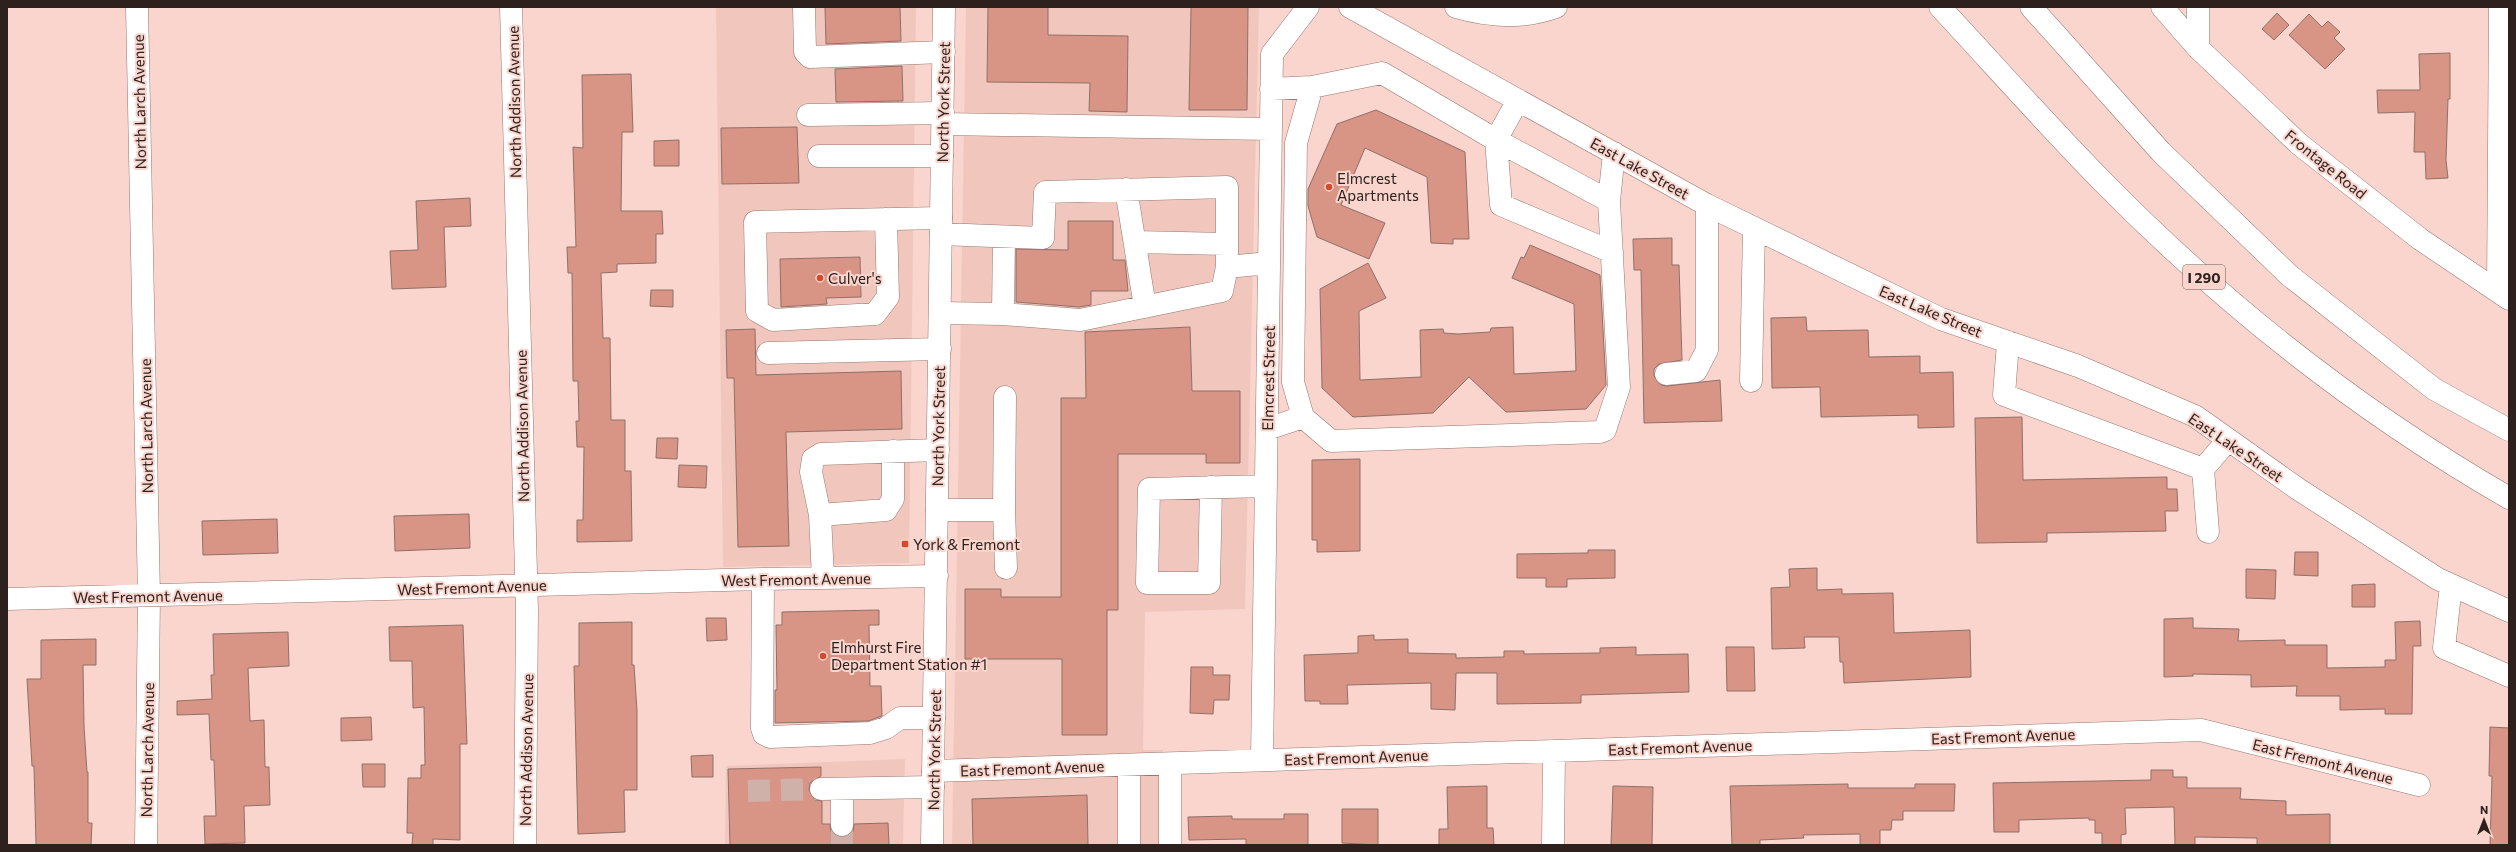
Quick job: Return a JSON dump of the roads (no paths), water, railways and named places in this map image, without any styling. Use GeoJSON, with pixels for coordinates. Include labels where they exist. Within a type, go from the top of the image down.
{"type":"FeatureCollection","features":[{"type":"Feature","properties":{"kind":"main road","name":"North Larch Avenue"},"geometry":{"type":"LineString","coordinates":[[137,7],[150,596],[146,845]]}},
{"type":"Feature","properties":{"kind":"main road","name":"North Addison Avenue"},"geometry":{"type":"LineString","coordinates":[[511,7],[526,585],[525,845]]}},
{"type":"Feature","properties":{"kind":"main road"},"geometry":{"type":"LineString","coordinates":[[804,7],[805,52],[810,56],[944,52]]}},
{"type":"Feature","properties":{"kind":"main road","name":"North York Street"},"geometry":{"type":"LineString","coordinates":[[932,845],[944,7]]}},
{"type":"Feature","properties":{"kind":"main road","name":"Elmcrest Street"},"geometry":{"type":"LineString","coordinates":[[1262,760],[1272,54],[1308,7]]}},
{"type":"Feature","properties":{"kind":"main road","name":"East Lake Street"},"geometry":{"type":"LineString","coordinates":[[1350,7],[1707,205],[1941,319],[2078,366],[2194,416],[2298,489],[2438,579],[2509,611]]}},
{"type":"Feature","properties":{"kind":"main road"},"geometry":{"type":"LineString","coordinates":[[1456,7],[1478,14],[1512,16],[1542,12],[1556,7]]}},
{"type":"Feature","properties":{"kind":"main road","name":"I 290"},"geometry":{"type":"LineString","coordinates":[[1940,7],[2103,182],[2195,269],[2313,369],[2449,463],[2509,498]]}},
{"type":"Feature","properties":{"kind":"main road"},"geometry":{"type":"LineString","coordinates":[[2031,7],[2160,152],[2290,276],[2434,389],[2509,430]]}},
{"type":"Feature","properties":{"kind":"main road","name":"Frontage Road"},"geometry":{"type":"LineString","coordinates":[[2162,7],[2198,48],[2299,144],[2420,239],[2504,295]]}},
{"type":"Feature","properties":{"kind":"main road"},"geometry":{"type":"LineString","coordinates":[[2198,7],[2198,48]]}},
{"type":"Feature","properties":{"kind":"main road"},"geometry":{"type":"LineString","coordinates":[[2500,7],[2504,295]]}},
{"type":"Feature","properties":{"kind":"main road"},"geometry":{"type":"LineString","coordinates":[[1271,89],[1312,87],[1382,74],[1496,140],[1609,201]]}},
{"type":"Feature","properties":{"kind":"main road"},"geometry":{"type":"LineString","coordinates":[[1312,87],[1296,143],[1293,382],[1303,417],[1331,441],[1600,432],[1605,430],[1619,387],[1609,201],[1614,153]]}},
{"type":"Feature","properties":{"kind":"main road"},"geometry":{"type":"LineString","coordinates":[[1518,100],[1496,140],[1501,204],[1612,252]]}},
{"type":"Feature","properties":{"kind":"main road"},"geometry":{"type":"LineString","coordinates":[[808,115],[943,118],[1271,130]]}},
{"type":"Feature","properties":{"kind":"main road"},"geometry":{"type":"LineString","coordinates":[[819,156],[942,156]]}},
{"type":"Feature","properties":{"kind":"main road"},"geometry":{"type":"LineString","coordinates":[[886,219],[888,297],[875,314],[773,320],[757,311],[755,222],[886,219],[941,226],[1004,237],[1043,238],[1045,192],[1227,187],[1226,267],[1222,291],[1080,320],[1003,314],[940,314]]}},
{"type":"Feature","properties":{"kind":"main road"},"geometry":{"type":"LineString","coordinates":[[1126,189],[1136,242],[1145,307]]}},
{"type":"Feature","properties":{"kind":"main road"},"geometry":{"type":"LineString","coordinates":[[1666,374],[1696,371],[1707,350],[1707,205]]}},
{"type":"Feature","properties":{"kind":"main road"},"geometry":{"type":"LineString","coordinates":[[1751,381],[1754,228]]}},
{"type":"Feature","properties":{"kind":"main road"},"geometry":{"type":"LineString","coordinates":[[1003,314],[1004,237]]}},
{"type":"Feature","properties":{"kind":"main road"},"geometry":{"type":"LineString","coordinates":[[1136,242],[1226,244]]}},
{"type":"Feature","properties":{"kind":"main road"},"geometry":{"type":"LineString","coordinates":[[1226,267],[1269,263]]}},
{"type":"Feature","properties":{"kind":"main road"},"geometry":{"type":"LineString","coordinates":[[2008,342],[2004,395],[2203,469]]}},
{"type":"Feature","properties":{"kind":"main road"},"geometry":{"type":"LineString","coordinates":[[768,353],[940,349]]}},
{"type":"Feature","properties":{"kind":"main road"},"geometry":{"type":"LineString","coordinates":[[1005,397],[1004,510],[1006,568]]}},
{"type":"Feature","properties":{"kind":"main road"},"geometry":{"type":"LineString","coordinates":[[1267,429],[1303,417]]}},
{"type":"Feature","properties":{"kind":"main road"},"geometry":{"type":"LineString","coordinates":[[2208,532],[2203,469],[2228,440]]}},
{"type":"Feature","properties":{"kind":"main road"},"geometry":{"type":"LineString","coordinates":[[823,578],[820,515],[811,472],[813,459],[821,454],[938,450]]}},
{"type":"Feature","properties":{"kind":"main road"},"geometry":{"type":"LineString","coordinates":[[820,515],[886,510],[893,500],[893,451]]}},
{"type":"Feature","properties":{"kind":"main road"},"geometry":{"type":"LineString","coordinates":[[1211,487],[1209,583],[1147,583],[1149,489],[1211,487],[1266,486]]}},
{"type":"Feature","properties":{"kind":"main road"},"geometry":{"type":"LineString","coordinates":[[937,510],[1004,510]]}},
{"type":"Feature","properties":{"kind":"main road","name":"West Fremont Avenue"},"geometry":{"type":"LineString","coordinates":[[7,599],[763,579],[937,576]]}},
{"type":"Feature","properties":{"kind":"main road"},"geometry":{"type":"LineString","coordinates":[[763,579],[762,728],[764,734],[770,737],[870,733],[886,728],[900,718],[934,718]]}},
{"type":"Feature","properties":{"kind":"main road"},"geometry":{"type":"LineString","coordinates":[[2451,585],[2444,648],[2509,676]]}},
{"type":"Feature","properties":{"kind":"main road","name":"East Fremont Avenue"},"geometry":{"type":"LineString","coordinates":[[842,825],[831,789],[933,779],[1129,765],[2201,730],[2419,785]]}},
{"type":"Feature","properties":{"kind":"main road"},"geometry":{"type":"LineString","coordinates":[[1552,845],[1554,751]]}},
{"type":"Feature","properties":{"kind":"main road"},"geometry":{"type":"LineString","coordinates":[[1170,764],[1170,845]]}},
{"type":"Feature","properties":{"kind":"main road"},"geometry":{"type":"LineString","coordinates":[[1129,765],[1129,845]]}},
{"type":"Feature","properties":{"kind":"tunnel"},"geometry":{"type":"LineString","coordinates":[[748,791],[821,789]]}},
{"type":"Feature","properties":{"kind":"tunnel"},"geometry":{"type":"LineString","coordinates":[[842,825],[842,845]]}},
{"type":"Feature","properties":{"kind":"place","name":"Elmcrest Apartments"},"geometry":{"type":"Point","coordinates":[1329,187]}},
{"type":"Feature","properties":{"kind":"place","name":"Culver's"},"geometry":{"type":"Point","coordinates":[820,278]}},
{"type":"Feature","properties":{"kind":"place","name":"York & Fremont"},"geometry":{"type":"Point","coordinates":[905,544]}},
{"type":"Feature","properties":{"kind":"place","name":"Elmhurst Fire Department Station #1"},"geometry":{"type":"Point","coordinates":[823,656]}}]}
